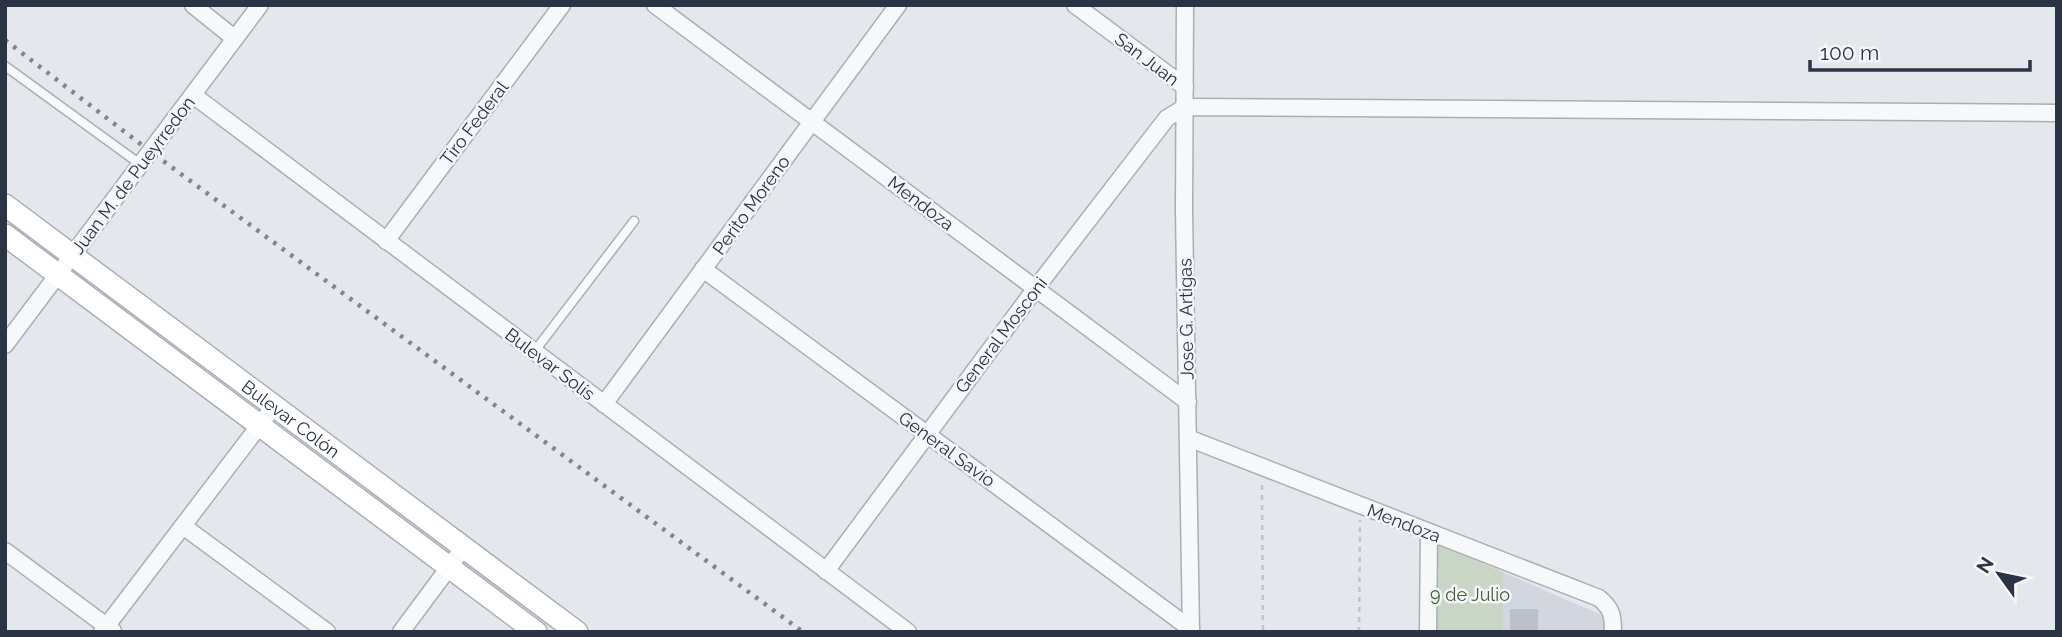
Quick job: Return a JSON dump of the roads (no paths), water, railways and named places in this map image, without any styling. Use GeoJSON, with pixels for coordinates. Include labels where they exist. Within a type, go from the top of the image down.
{"type":"FeatureCollection","features":[{"type":"Feature","properties":{"kind":"main road","name":"Bulevar Colón"},"geometry":{"type":"LineString","coordinates":[[5,205],[577,632]]}},
{"type":"Feature","properties":{"kind":"main road","name":"Bulevar Colón"},"geometry":{"type":"LineString","coordinates":[[5,235],[536,632]]}},
{"type":"Feature","properties":{"kind":"street"},"geometry":{"type":"LineString","coordinates":[[193,5],[234,38]]}},
{"type":"Feature","properties":{"kind":"street","name":"Juan M. de Pueyrredon"},"geometry":{"type":"LineString","coordinates":[[5,345],[260,5]]}},
{"type":"Feature","properties":{"kind":"street","name":"Tiro Federal"},"geometry":{"type":"LineString","coordinates":[[386,241],[562,5]]}},
{"type":"Feature","properties":{"kind":"street","name":"Mendoza"},"geometry":{"type":"LineString","coordinates":[[655,5],[1188,402]]}},
{"type":"Feature","properties":{"kind":"street","name":"Perito Moreno"},"geometry":{"type":"LineString","coordinates":[[604,404],[898,5]]}},
{"type":"Feature","properties":{"kind":"street","name":"San Juan"},"geometry":{"type":"LineString","coordinates":[[1075,5],[1185,87]]}},
{"type":"Feature","properties":{"kind":"street","name":"Jose G. Artigas"},"geometry":{"type":"LineString","coordinates":[[1185,5],[1191,630]]}},
{"type":"Feature","properties":{"kind":"street","name":"Bulevar Solís"},"geometry":{"type":"LineString","coordinates":[[193,95],[908,632]]}},
{"type":"Feature","properties":{"kind":"street"},"geometry":{"type":"LineString","coordinates":[[1185,107],[2057,113]]}},
{"type":"Feature","properties":{"kind":"street","name":"General Mosconi"},"geometry":{"type":"LineString","coordinates":[[826,571],[1035,288],[1167,118],[1185,107]]}},
{"type":"Feature","properties":{"kind":"street","name":"General Savio"},"geometry":{"type":"LineString","coordinates":[[703,270],[1191,630]]}},
{"type":"Feature","properties":{"kind":"street"},"geometry":{"type":"LineString","coordinates":[[5,551],[107,630],[275,405]]}},
{"type":"Feature","properties":{"kind":"street","name":"Mendoza"},"geometry":{"type":"LineString","coordinates":[[1188,438],[1599,598],[1610,607],[1613,614],[1613,632]]}},
{"type":"Feature","properties":{"kind":"street"},"geometry":{"type":"LineString","coordinates":[[183,526],[327,632]]}},
{"type":"Feature","properties":{"kind":"street"},"geometry":{"type":"LineString","coordinates":[[1428,632],[1429,533]]}},
{"type":"Feature","properties":{"kind":"street"},"geometry":{"type":"LineString","coordinates":[[401,632],[464,547]]}},
{"type":"Feature","properties":{"kind":"lane"},"geometry":{"type":"LineString","coordinates":[[5,66],[140,164]]}},
{"type":"Feature","properties":{"kind":"lane"},"geometry":{"type":"LineString","coordinates":[[534,352],[634,221]]}},
{"type":"Feature","properties":{"kind":"lane"},"geometry":{"type":"LineString","coordinates":[[175,361],[189,342]]}},
{"type":"Feature","properties":{"kind":"lane"},"geometry":{"type":"LineString","coordinates":[[379,514],[394,495]]}},
{"type":"Feature","properties":{"kind":"railway"},"geometry":{"type":"LineString","coordinates":[[5,40],[151,152],[803,632]]}},
{"type":"Feature","properties":{"kind":"park label","name":"9 de Julio"},"geometry":{"type":"Point","coordinates":[1470,594]}}]}
